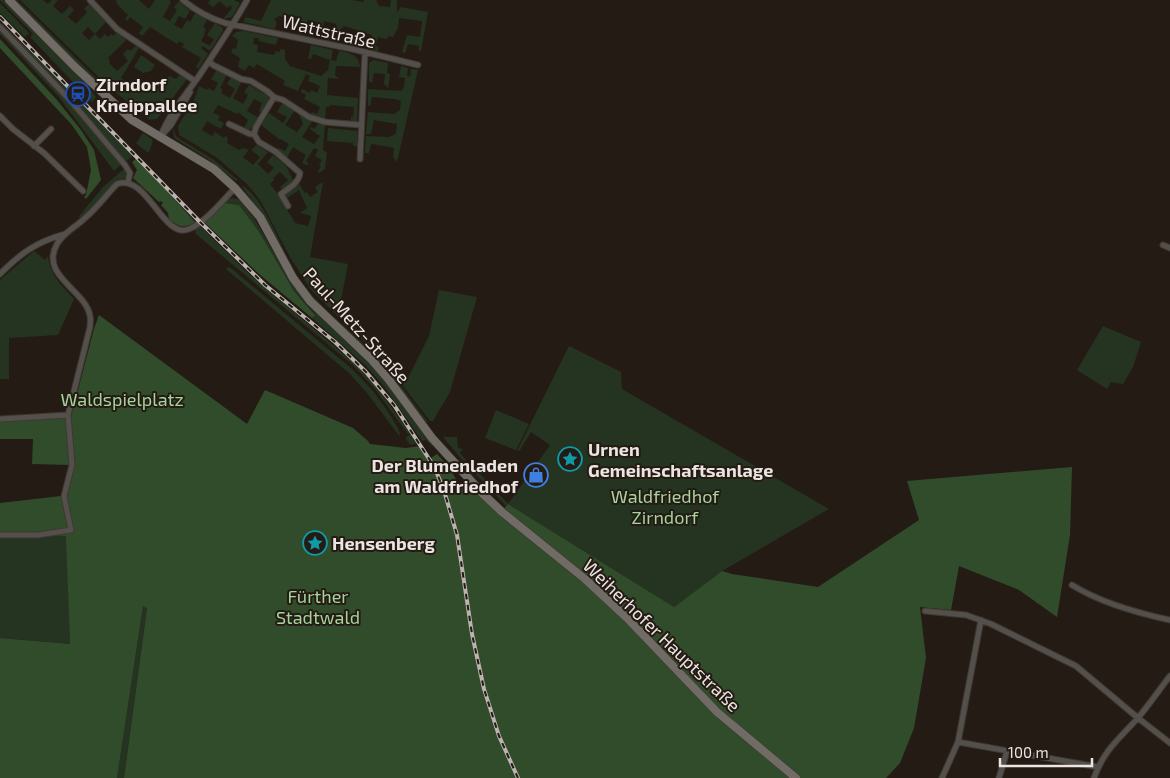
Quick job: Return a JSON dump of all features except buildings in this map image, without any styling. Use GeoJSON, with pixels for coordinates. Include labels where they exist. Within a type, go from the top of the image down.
{"type":"FeatureCollection","features":[{"type":"Feature","properties":{"kind":"street","name":"Paul-Metz-Straße"},"geometry":{"type":"LineString","coordinates":[[9,0],[75,68],[132,120],[214,169],[235,188],[260,217],[293,278],[310,301],[372,359],[390,380],[443,452]]}},
{"type":"Feature","properties":{"kind":"street"},"geometry":{"type":"LineString","coordinates":[[90,0],[117,29],[195,80]]}},
{"type":"Feature","properties":{"kind":"street","name":"Wattstraße"},"geometry":{"type":"LineString","coordinates":[[183,0],[191,8],[209,18],[225,23],[418,64]]}},
{"type":"Feature","properties":{"kind":"street"},"geometry":{"type":"LineString","coordinates":[[160,138],[166,122],[209,61],[247,0]]}},
{"type":"Feature","properties":{"kind":"street"},"geometry":{"type":"LineString","coordinates":[[0,26],[107,142],[130,173],[128,182]]}},
{"type":"Feature","properties":{"kind":"street"},"geometry":{"type":"LineString","coordinates":[[360,159],[365,52]]}},
{"type":"Feature","properties":{"kind":"street"},"geometry":{"type":"LineString","coordinates":[[209,61],[212,65],[241,79],[251,81],[274,97],[283,100],[310,117],[325,122],[361,125]]}},
{"type":"Feature","properties":{"kind":"street"},"geometry":{"type":"LineString","coordinates":[[254,134],[274,97]]}},
{"type":"Feature","properties":{"kind":"street"},"geometry":{"type":"LineString","coordinates":[[0,116],[44,153],[83,191]]}},
{"type":"Feature","properties":{"kind":"street"},"geometry":{"type":"LineString","coordinates":[[229,124],[244,132],[254,134],[259,142],[276,152],[300,173],[295,184],[281,194],[288,206]]}},
{"type":"Feature","properties":{"kind":"street"},"geometry":{"type":"LineString","coordinates":[[34,146],[52,129]]}},
{"type":"Feature","properties":{"kind":"street"},"geometry":{"type":"LineString","coordinates":[[0,274],[35,244],[65,233],[85,218],[117,184],[128,182],[143,194],[167,221],[183,230],[189,230],[200,222],[235,188]]}},
{"type":"Feature","properties":{"kind":"street"},"geometry":{"type":"LineString","coordinates":[[0,535],[38,535],[71,530],[64,496],[72,465],[68,415],[90,327],[90,316],[86,306],[56,270],[54,263],[55,250],[65,233]]}},
{"type":"Feature","properties":{"kind":"street"},"geometry":{"type":"LineString","coordinates":[[1163,245],[1170,248]]}},
{"type":"Feature","properties":{"kind":"street"},"geometry":{"type":"LineString","coordinates":[[0,418],[68,415]]}},
{"type":"Feature","properties":{"kind":"street","name":"Weiherhofer Hauptstraße"},"geometry":{"type":"LineString","coordinates":[[443,452],[502,512],[585,579],[627,618],[717,712],[796,778]]}},
{"type":"Feature","properties":{"kind":"street"},"geometry":{"type":"LineString","coordinates":[[1072,585],[1096,598],[1130,610],[1170,620]]}},
{"type":"Feature","properties":{"kind":"street"},"geometry":{"type":"LineString","coordinates":[[925,611],[966,615],[980,620],[1081,669],[1170,743]]}},
{"type":"Feature","properties":{"kind":"street"},"geometry":{"type":"LineString","coordinates":[[942,778],[958,742],[980,620]]}},
{"type":"Feature","properties":{"kind":"street"},"geometry":{"type":"LineString","coordinates":[[1094,778],[1098,767],[1112,744],[1138,718],[1170,676]]}},
{"type":"Feature","properties":{"kind":"street"},"geometry":{"type":"LineString","coordinates":[[958,742],[1098,767]]}},
{"type":"Feature","properties":{"kind":"street"},"geometry":{"type":"LineString","coordinates":[[999,778],[1007,751]]}},
{"type":"Feature","properties":{"kind":"green space"},"geometry":{"type":"Polygon","coordinates":[[[0,0],[3,0],[88,85],[96,97],[92,102],[30,37],[33,34],[0,0]]]}},
{"type":"Feature","properties":{"kind":"green space"},"geometry":{"type":"Polygon","coordinates":[[[14,0],[17,0],[106,88],[92,80],[14,0]]]}},
{"type":"Feature","properties":{"kind":"green space"},"geometry":{"type":"Polygon","coordinates":[[[20,0],[43,0],[48,4],[52,0],[58,0],[53,6],[62,14],[70,6],[74,10],[68,17],[76,24],[87,12],[84,9],[89,4],[106,22],[95,34],[100,39],[105,34],[108,37],[111,34],[113,36],[117,32],[126,40],[108,58],[109,63],[117,71],[128,61],[123,54],[128,49],[130,51],[136,46],[139,48],[121,78],[141,92],[161,88],[169,76],[176,79],[180,74],[187,79],[157,119],[150,120],[115,92],[113,88],[111,89],[20,0]],[[88,27],[82,33],[89,40],[95,34],[88,27]]]}},
{"type":"Feature","properties":{"kind":"green space"},"geometry":{"type":"Polygon","coordinates":[[[116,0],[139,0],[149,9],[155,0],[169,0],[171,2],[163,17],[170,21],[177,10],[174,7],[179,1],[190,11],[185,19],[179,16],[174,25],[182,29],[187,20],[190,22],[195,13],[207,20],[203,27],[206,29],[205,34],[201,41],[210,46],[214,39],[207,35],[215,23],[223,28],[223,31],[210,51],[203,46],[201,48],[208,54],[198,69],[196,67],[201,58],[182,47],[184,44],[179,41],[177,44],[150,27],[142,36],[139,33],[143,27],[130,17],[127,21],[125,19],[128,15],[117,4],[116,0]]]}},
{"type":"Feature","properties":{"kind":"green space"},"geometry":{"type":"Polygon","coordinates":[[[210,0],[234,0],[240,3],[232,17],[223,19],[232,8],[230,5],[227,8],[220,1],[213,7],[208,3],[210,0]]]}},
{"type":"Feature","properties":{"kind":"green space"},"geometry":{"type":"Polygon","coordinates":[[[271,0],[352,0],[363,2],[364,0],[376,0],[379,6],[390,7],[391,0],[397,0],[397,12],[401,7],[428,12],[421,51],[418,50],[419,46],[408,44],[405,53],[402,52],[407,35],[420,37],[422,21],[399,18],[398,28],[393,37],[388,36],[387,39],[378,37],[376,46],[379,47],[378,51],[369,49],[372,35],[344,26],[339,31],[336,30],[336,24],[324,21],[322,32],[319,32],[317,38],[315,31],[317,22],[308,20],[307,24],[301,22],[302,18],[286,14],[284,17],[278,16],[275,18],[275,21],[277,21],[275,29],[244,22],[245,17],[261,21],[271,0]]]}},
{"type":"Feature","properties":{"kind":"green space"},"geometry":{"type":"Polygon","coordinates":[[[0,3],[29,35],[25,37],[0,13],[0,3]]]}},
{"type":"Feature","properties":{"kind":"green space"},"geometry":{"type":"Polygon","coordinates":[[[0,22],[134,155],[125,162],[0,25],[0,22]]]}},
{"type":"Feature","properties":{"kind":"green space"},"geometry":{"type":"Polygon","coordinates":[[[0,29],[70,101],[122,164],[114,171],[59,97],[0,34],[0,29]]]}},
{"type":"Feature","properties":{"kind":"green space"},"geometry":{"type":"Polygon","coordinates":[[[243,31],[278,38],[276,45],[259,41],[259,38],[254,38],[253,44],[258,45],[257,52],[274,55],[276,51],[280,52],[280,49],[285,50],[285,59],[290,66],[321,76],[328,70],[330,60],[313,54],[311,59],[308,59],[311,45],[333,50],[331,60],[336,61],[339,51],[356,57],[360,67],[336,66],[335,75],[339,79],[328,78],[327,95],[358,98],[357,121],[351,121],[354,107],[330,105],[326,107],[325,121],[310,116],[312,112],[317,114],[320,107],[304,99],[306,95],[301,92],[302,89],[310,93],[311,90],[317,93],[320,86],[308,81],[310,76],[306,74],[298,91],[283,85],[285,81],[257,64],[254,68],[249,65],[245,71],[238,67],[240,58],[231,52],[233,48],[236,49],[238,40],[232,36],[236,32],[243,31]]]}},
{"type":"Feature","properties":{"kind":"green space"},"geometry":{"type":"Polygon","coordinates":[[[0,39],[56,99],[81,130],[94,150],[101,180],[86,199],[84,197],[91,170],[87,147],[72,125],[0,48],[0,39]]]}},
{"type":"Feature","properties":{"kind":"green space"},"geometry":{"type":"Polygon","coordinates":[[[141,55],[155,65],[151,71],[143,73],[134,67],[141,55]]]}},
{"type":"Feature","properties":{"kind":"green space"},"geometry":{"type":"Polygon","coordinates":[[[373,60],[388,63],[387,73],[390,74],[388,88],[384,84],[385,74],[374,73],[372,83],[369,81],[369,63],[373,60]]]}},
{"type":"Feature","properties":{"kind":"green space"},"geometry":{"type":"Polygon","coordinates":[[[401,66],[408,68],[407,76],[410,77],[411,69],[418,70],[397,162],[393,157],[394,148],[371,144],[369,153],[365,153],[366,136],[389,137],[396,134],[397,124],[374,120],[371,134],[366,134],[368,112],[394,114],[400,110],[401,101],[372,97],[370,106],[368,106],[368,89],[401,91],[404,87],[405,78],[399,77],[401,66]]]}},
{"type":"Feature","properties":{"kind":"green space"},"geometry":{"type":"Polygon","coordinates":[[[217,70],[227,74],[220,88],[223,90],[221,93],[230,98],[235,89],[227,84],[232,76],[242,81],[233,98],[243,104],[248,95],[244,92],[249,85],[268,96],[269,101],[262,112],[259,111],[262,103],[254,99],[247,111],[259,118],[253,128],[243,130],[248,120],[238,112],[237,114],[218,105],[213,113],[220,116],[218,120],[224,123],[221,129],[207,121],[202,130],[212,136],[215,132],[224,138],[225,136],[228,138],[227,143],[239,150],[243,148],[249,150],[243,157],[253,165],[260,157],[251,150],[257,145],[268,152],[258,164],[268,174],[274,168],[267,162],[273,155],[286,166],[294,182],[283,190],[280,187],[288,180],[280,172],[273,178],[274,180],[270,184],[295,223],[308,226],[311,216],[300,213],[307,208],[299,190],[286,199],[286,193],[299,184],[310,197],[318,192],[315,187],[323,182],[310,257],[348,264],[341,300],[335,307],[408,378],[429,336],[439,290],[477,297],[450,392],[433,421],[430,421],[383,360],[312,291],[291,259],[260,200],[247,184],[216,157],[179,135],[178,126],[194,100],[199,86],[214,91],[218,83],[211,79],[217,70]]]}},
{"type":"Feature","properties":{"kind":"green space"},"geometry":{"type":"Polygon","coordinates":[[[283,102],[295,110],[285,125],[297,132],[303,124],[299,114],[313,120],[302,137],[314,144],[320,136],[310,129],[311,127],[314,129],[319,123],[325,124],[323,150],[327,152],[325,169],[319,173],[321,166],[319,165],[322,160],[315,156],[318,150],[314,148],[306,161],[309,164],[307,165],[302,163],[306,155],[293,147],[287,158],[277,151],[279,148],[285,151],[289,144],[280,140],[261,125],[269,113],[283,123],[287,117],[277,112],[283,102]]]}},
{"type":"Feature","properties":{"kind":"green space"},"geometry":{"type":"Polygon","coordinates":[[[173,128],[176,136],[214,160],[238,180],[236,181],[209,160],[174,138],[173,128]]]}},
{"type":"Feature","properties":{"kind":"green space"},"geometry":{"type":"Polygon","coordinates":[[[328,128],[357,131],[357,146],[353,146],[353,143],[327,141],[328,128]]]}},
{"type":"Feature","properties":{"kind":"green space"},"geometry":{"type":"Polygon","coordinates":[[[143,133],[153,140],[148,153],[136,143],[143,133]]]}},
{"type":"Feature","properties":{"kind":"green space"},"geometry":{"type":"Polygon","coordinates":[[[137,158],[195,222],[188,226],[182,226],[175,224],[169,219],[168,213],[161,205],[163,203],[159,202],[133,178],[137,170],[132,162],[137,158]]]}},
{"type":"Feature","properties":{"kind":"green space"},"geometry":{"type":"Polygon","coordinates":[[[125,168],[128,174],[127,178],[117,180],[85,215],[79,218],[103,187],[125,168]]]}},
{"type":"Feature","properties":{"kind":"green space"},"geometry":{"type":"Polygon","coordinates":[[[243,186],[259,202],[292,267],[306,288],[315,299],[383,364],[428,422],[426,422],[389,374],[314,301],[297,279],[265,218],[243,186]]]}},
{"type":"Feature","properties":{"kind":"green space"},"geometry":{"type":"Polygon","coordinates":[[[233,198],[240,200],[254,218],[292,284],[317,313],[386,382],[435,449],[426,440],[422,441],[383,385],[365,365],[312,318],[315,314],[295,292],[239,205],[225,203],[233,198]]]}},
{"type":"Feature","properties":{"kind":"green space"},"geometry":{"type":"Polygon","coordinates":[[[225,203],[239,205],[259,232],[294,291],[315,315],[312,318],[259,274],[204,222],[225,203]]]}},
{"type":"Feature","properties":{"kind":"green space"},"geometry":{"type":"Polygon","coordinates":[[[200,226],[245,270],[355,364],[376,386],[417,443],[411,445],[407,441],[406,438],[410,434],[407,433],[375,389],[353,365],[196,234],[195,230],[200,226]]]}},
{"type":"Feature","properties":{"kind":"green space"},"geometry":{"type":"Polygon","coordinates":[[[34,251],[45,260],[48,256],[54,275],[74,299],[58,335],[9,338],[9,379],[0,379],[0,280],[34,251]]]}},
{"type":"Feature","properties":{"kind":"green space"},"geometry":{"type":"Polygon","coordinates":[[[228,267],[352,369],[373,391],[387,410],[399,430],[400,437],[367,393],[350,374],[226,269],[228,267]]]}},
{"type":"Feature","properties":{"kind":"green space","name":"Fürther Stadtwald"},"geometry":{"type":"Polygon","coordinates":[[[99,315],[247,424],[265,390],[353,428],[370,444],[406,448],[420,446],[428,460],[437,454],[449,467],[458,483],[474,492],[499,514],[508,504],[674,607],[722,571],[818,587],[919,520],[907,481],[1072,467],[1070,535],[1057,617],[1019,590],[959,566],[951,610],[920,607],[926,658],[914,728],[900,763],[886,778],[124,778],[147,608],[143,606],[117,778],[0,778],[0,638],[70,644],[66,536],[0,534],[0,503],[61,496],[69,465],[32,464],[33,439],[0,439],[0,420],[71,417],[99,315]]]}},
{"type":"Feature","properties":{"kind":"green space"},"geometry":{"type":"Polygon","coordinates":[[[1103,326],[1141,342],[1133,367],[1123,384],[1111,382],[1107,389],[1077,370],[1103,326]]]}},
{"type":"Feature","properties":{"kind":"green space","name":"Waldfriedhof Zirndorf"},"geometry":{"type":"Polygon","coordinates":[[[569,346],[621,372],[622,389],[829,509],[722,571],[674,607],[508,504],[550,445],[531,432],[520,450],[517,451],[569,346]]]}},
{"type":"Feature","properties":{"kind":"green space"},"geometry":{"type":"Polygon","coordinates":[[[496,410],[529,424],[516,450],[485,438],[496,410]]]}},
{"type":"Feature","properties":{"kind":"green space"},"geometry":{"type":"Polygon","coordinates":[[[443,437],[457,437],[458,448],[463,449],[460,453],[469,463],[463,461],[443,437]]]}},
{"type":"Feature","properties":{"kind":"green space"},"geometry":{"type":"Polygon","coordinates":[[[471,464],[508,504],[506,506],[469,467],[471,464]]]}},
{"type":"Feature","properties":{"kind":"green space"},"geometry":{"type":"Polygon","coordinates":[[[0,534],[67,536],[70,644],[0,638],[0,534]]]}},
{"type":"Feature","properties":{"kind":"green space"},"geometry":{"type":"Polygon","coordinates":[[[143,606],[147,607],[124,778],[117,778],[143,606]]]}},
{"type":"Feature","properties":{"kind":"railway"},"geometry":{"type":"LineString","coordinates":[[0,17],[200,222],[265,285],[335,342],[366,372],[394,405],[435,468],[445,494],[457,535],[472,634],[484,689],[499,736],[518,778]]}},
{"type":"Feature","properties":{"kind":"place","name":"Zirndorf Kneippallee"},"geometry":{"type":"Point","coordinates":[78,94]}},
{"type":"Feature","properties":{"kind":"place","name":"Urnen Gemeinschaftsanlage"},"geometry":{"type":"Point","coordinates":[570,459]}},
{"type":"Feature","properties":{"kind":"place","name":"Der Blumenladen am Waldfriedhof"},"geometry":{"type":"Point","coordinates":[536,475]}},
{"type":"Feature","properties":{"kind":"place","name":"Hensenberg"},"geometry":{"type":"Point","coordinates":[315,543]}},
{"type":"Feature","properties":{"kind":"park label","name":"Waldspielplatz"},"geometry":{"type":"Point","coordinates":[122,399]}}]}
